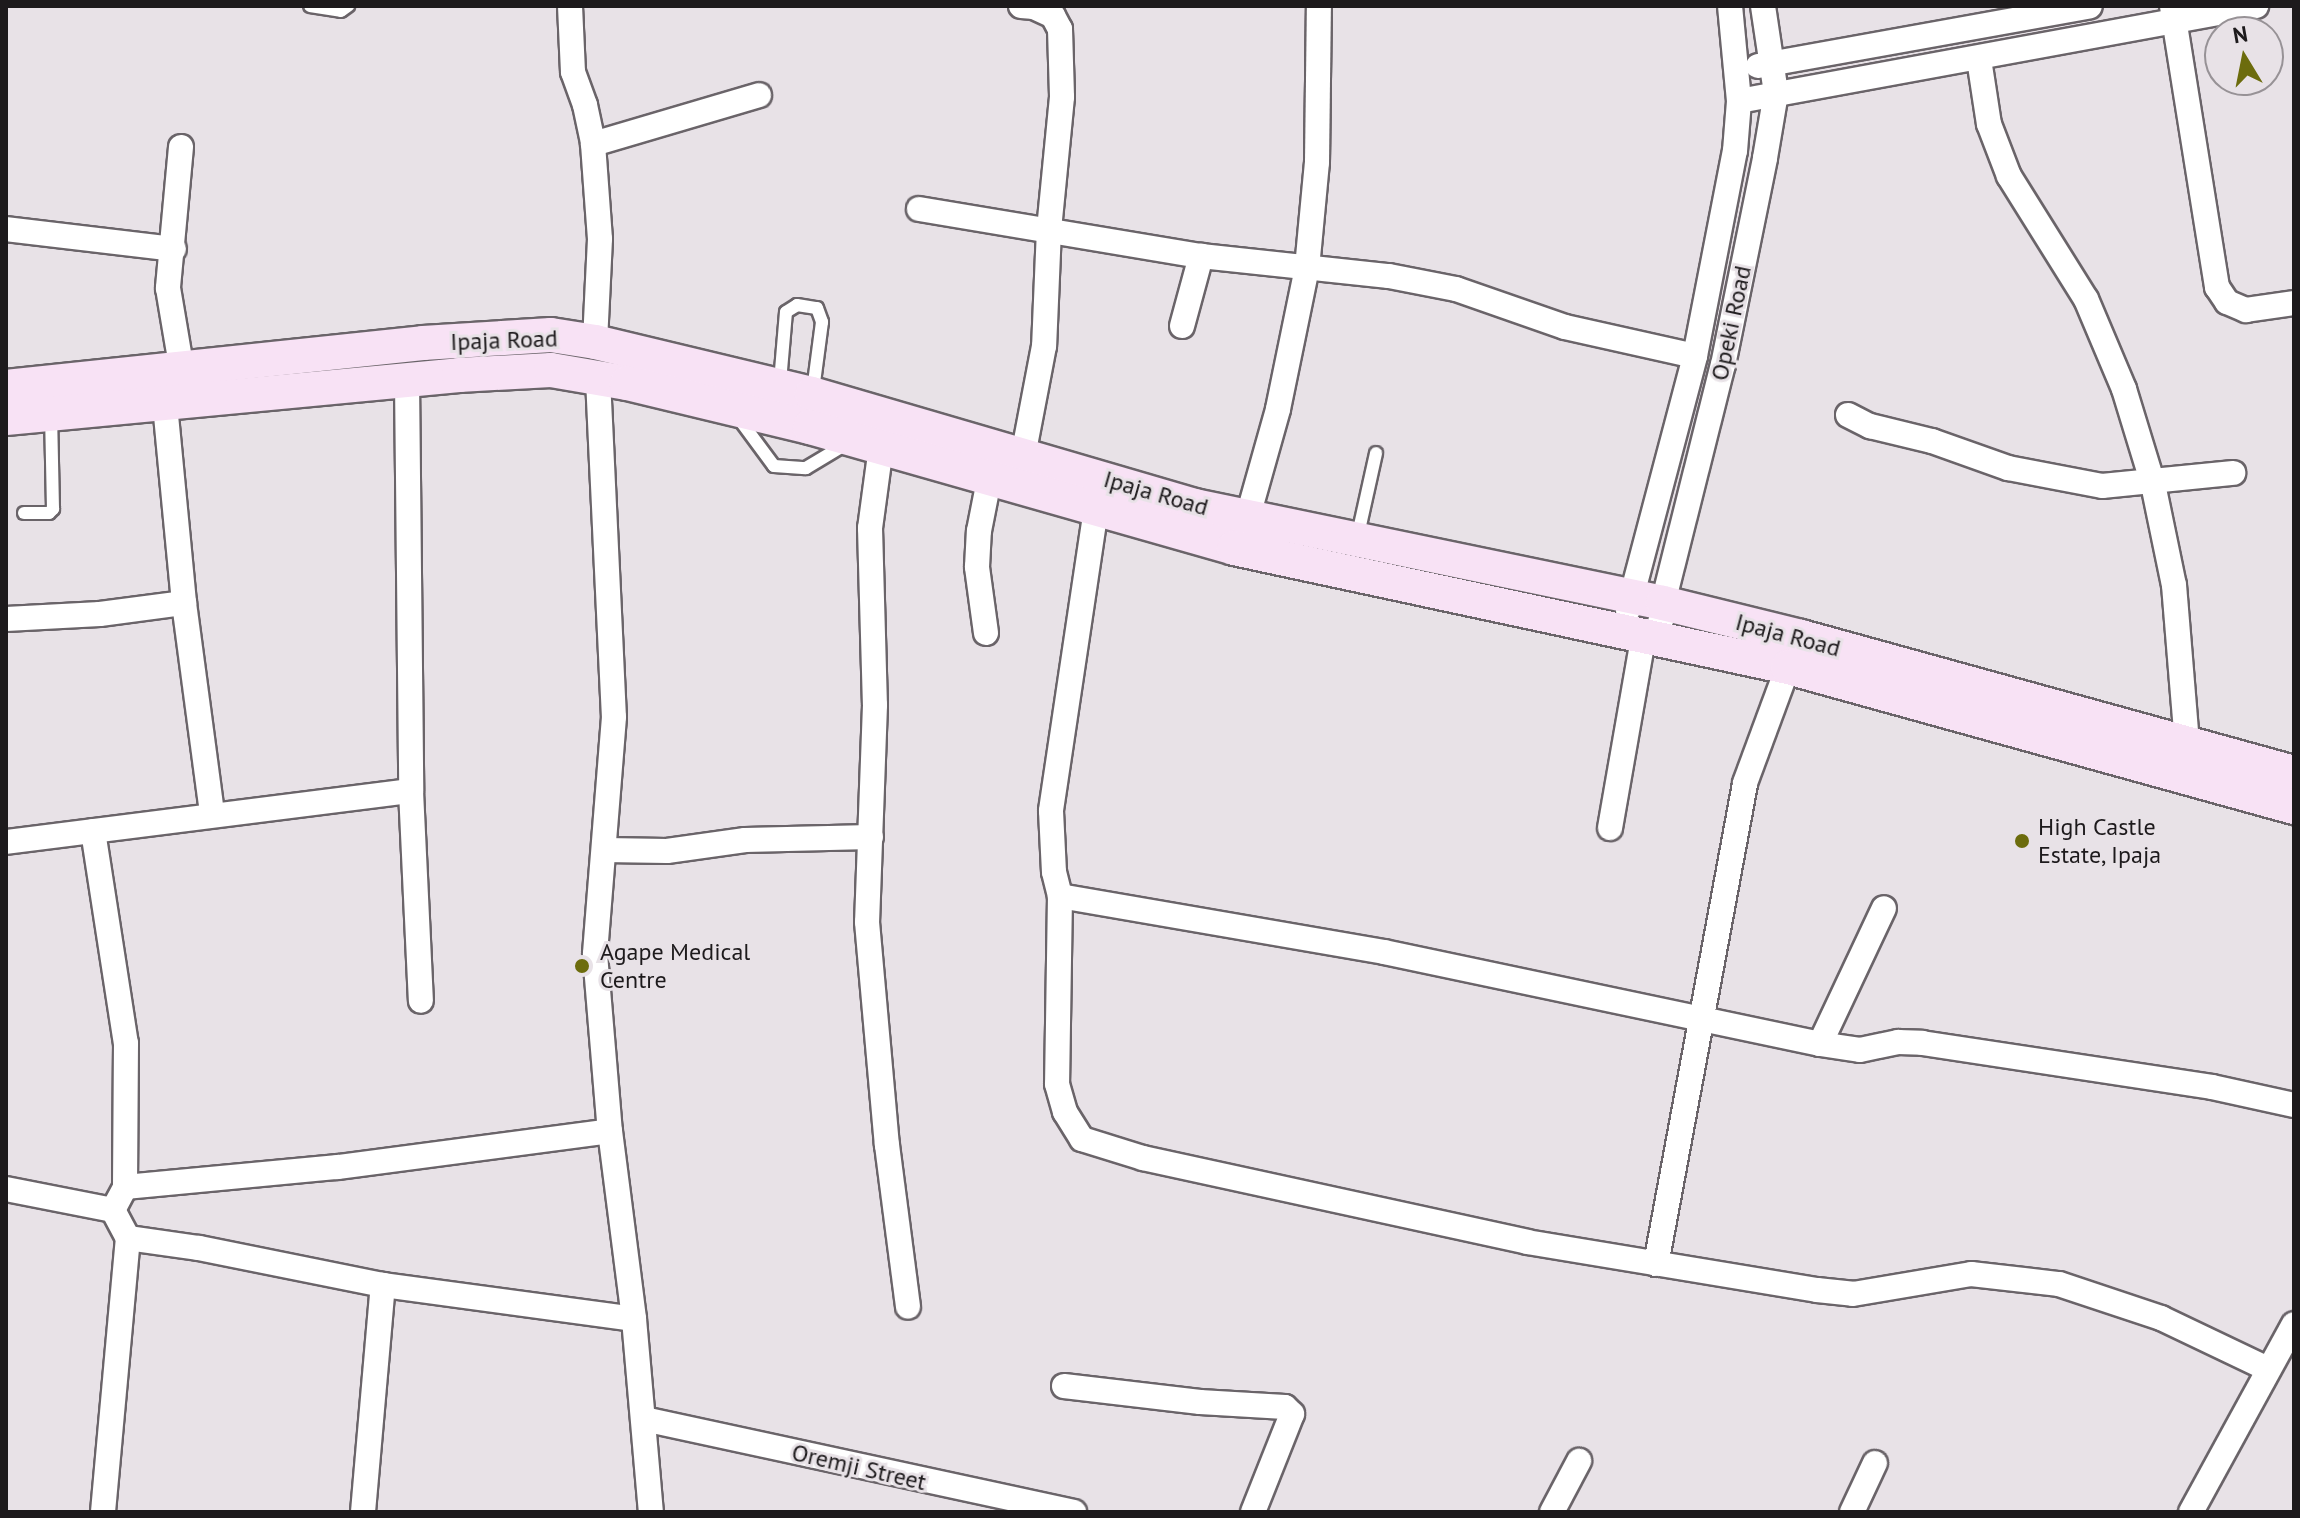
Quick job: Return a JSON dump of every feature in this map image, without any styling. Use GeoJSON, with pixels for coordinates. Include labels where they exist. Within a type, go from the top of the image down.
{"type":"FeatureCollection","features":[{"type":"Feature","properties":{"kind":"main road","name":"Ipaja Road"},"geometry":{"type":"LineString","coordinates":[[6,387],[182,371],[423,343],[551,335],[595,342],[796,390],[866,432],[989,480],[1234,548],[1788,667],[2294,807]]}},
{"type":"Feature","properties":{"kind":"main road","name":"Ipaja Road"},"geometry":{"type":"LineString","coordinates":[[6,418],[551,370],[733,410],[1023,456],[1195,506],[1356,542],[1648,600],[2294,773]]}},
{"type":"Feature","properties":{"kind":"street"},"geometry":{"type":"LineString","coordinates":[[570,6],[573,72],[593,144],[600,239],[595,342]]}},
{"type":"Feature","properties":{"kind":"street"},"geometry":{"type":"LineString","coordinates":[[1021,6],[1053,16],[1060,29],[1061,112],[1049,229],[1044,346],[1023,456]]}},
{"type":"Feature","properties":{"kind":"street"},"geometry":{"type":"LineString","coordinates":[[1248,516],[1278,409],[1307,268],[1317,162],[1319,6]]}},
{"type":"Feature","properties":{"kind":"street","name":"Opeki Road"},"geometry":{"type":"LineString","coordinates":[[1640,633],[1735,151],[1738,70],[1730,6]]}},
{"type":"Feature","properties":{"kind":"street","name":"Opeki Road"},"geometry":{"type":"LineString","coordinates":[[1648,600],[1723,365],[1776,93],[1763,6]]}},
{"type":"Feature","properties":{"kind":"street"},"geometry":{"type":"LineString","coordinates":[[1738,70],[1961,18],[2090,6]]}},
{"type":"Feature","properties":{"kind":"street"},"geometry":{"type":"LineString","coordinates":[[1739,101],[1979,59],[2173,13],[2256,6]]}},
{"type":"Feature","properties":{"kind":"street"},"geometry":{"type":"LineString","coordinates":[[2173,13],[2217,287],[2227,302],[2246,310],[2294,303]]}},
{"type":"Feature","properties":{"kind":"street"},"geometry":{"type":"LineString","coordinates":[[1979,59],[1989,124],[2009,176],[2086,299],[2124,389],[2153,484],[2180,628],[2187,743]]}},
{"type":"Feature","properties":{"kind":"street"},"geometry":{"type":"LineString","coordinates":[[593,144],[759,95]]}},
{"type":"Feature","properties":{"kind":"street"},"geometry":{"type":"LineString","coordinates":[[181,147],[168,288],[182,371]]}},
{"type":"Feature","properties":{"kind":"street"},"geometry":{"type":"LineString","coordinates":[[919,209],[1201,256],[1389,276],[1456,289],[1565,327],[1695,356]]}},
{"type":"Feature","properties":{"kind":"street"},"geometry":{"type":"LineString","coordinates":[[6,229],[174,249]]}},
{"type":"Feature","properties":{"kind":"street"},"geometry":{"type":"LineString","coordinates":[[1182,326],[1201,256]]}},
{"type":"Feature","properties":{"kind":"street"},"geometry":{"type":"LineString","coordinates":[[598,379],[614,696],[595,954],[610,1131],[634,1319],[651,1512]]}},
{"type":"Feature","properties":{"kind":"street"},"geometry":{"type":"LineString","coordinates":[[407,381],[411,791],[421,1001]]}},
{"type":"Feature","properties":{"kind":"street"},"geometry":{"type":"LineString","coordinates":[[165,405],[184,603],[212,814]]}},
{"type":"Feature","properties":{"kind":"street"},"geometry":{"type":"LineString","coordinates":[[1848,415],[1870,426],[1932,441],[2008,468],[2102,486],[2153,484],[2233,473]]}},
{"type":"Feature","properties":{"kind":"street"},"geometry":{"type":"LineString","coordinates":[[866,432],[875,705],[867,922],[887,1145],[908,1307]]}},
{"type":"Feature","properties":{"kind":"street"},"geometry":{"type":"LineString","coordinates":[[986,633],[977,567],[979,531],[989,480]]}},
{"type":"Feature","properties":{"kind":"street"},"geometry":{"type":"LineString","coordinates":[[1096,509],[1051,811],[1054,872],[1060,896],[1057,1084],[1065,1112],[1082,1139],[1143,1158],[1527,1242],[1853,1294],[1971,1274],[2059,1284],[2161,1318],[2268,1369]]}},
{"type":"Feature","properties":{"kind":"street","name":"Opeki Road"},"geometry":{"type":"LineString","coordinates":[[1640,633],[1661,620],[1648,600]]}},
{"type":"Feature","properties":{"kind":"street"},"geometry":{"type":"LineString","coordinates":[[6,619],[100,614],[184,603]]}},
{"type":"Feature","properties":{"kind":"street"},"geometry":{"type":"LineString","coordinates":[[1610,828],[1640,633]]}},
{"type":"Feature","properties":{"kind":"street"},"geometry":{"type":"LineString","coordinates":[[1656,1264],[1745,783],[1788,667]]}},
{"type":"Feature","properties":{"kind":"street"},"geometry":{"type":"LineString","coordinates":[[6,842],[411,791]]}},
{"type":"Feature","properties":{"kind":"street"},"geometry":{"type":"LineString","coordinates":[[93,831],[126,1043],[125,1187],[113,1210]]}},
{"type":"Feature","properties":{"kind":"street"},"geometry":{"type":"LineString","coordinates":[[605,850],[667,851],[745,840],[871,837]]}},
{"type":"Feature","properties":{"kind":"street"},"geometry":{"type":"LineString","coordinates":[[1060,896],[1384,952],[1820,1044],[1860,1050],[1898,1042],[1922,1043],[2212,1087],[2294,1105]]}},
{"type":"Feature","properties":{"kind":"street"},"geometry":{"type":"LineString","coordinates":[[1820,1044],[1884,908]]}},
{"type":"Feature","properties":{"kind":"street"},"geometry":{"type":"LineString","coordinates":[[125,1187],[338,1167],[610,1131]]}},
{"type":"Feature","properties":{"kind":"street"},"geometry":{"type":"LineString","coordinates":[[6,1189],[113,1210]]}},
{"type":"Feature","properties":{"kind":"street"},"geometry":{"type":"LineString","coordinates":[[103,1512],[128,1238],[113,1210]]}},
{"type":"Feature","properties":{"kind":"street"},"geometry":{"type":"LineString","coordinates":[[128,1238],[199,1248],[383,1285],[634,1319]]}},
{"type":"Feature","properties":{"kind":"street"},"geometry":{"type":"LineString","coordinates":[[363,1512],[383,1285]]}},
{"type":"Feature","properties":{"kind":"street"},"geometry":{"type":"LineString","coordinates":[[2191,1512],[2294,1324]]}},
{"type":"Feature","properties":{"kind":"street"},"geometry":{"type":"LineString","coordinates":[[1064,1386],[1200,1402],[1285,1407],[1292,1414],[1253,1512]]}},
{"type":"Feature","properties":{"kind":"street","name":"Oremji Street"},"geometry":{"type":"LineString","coordinates":[[644,1419],[1074,1512]]}},
{"type":"Feature","properties":{"kind":"street"},"geometry":{"type":"LineString","coordinates":[[1552,1512],[1579,1461]]}},
{"type":"Feature","properties":{"kind":"street"},"geometry":{"type":"LineString","coordinates":[[1852,1512],[1875,1463]]}},
{"type":"Feature","properties":{"kind":"lane"},"geometry":{"type":"LineString","coordinates":[[310,6],[341,11],[348,6]]}},
{"type":"Feature","properties":{"kind":"lane"},"geometry":{"type":"LineString","coordinates":[[797,305],[817,308],[822,322],[796,390],[786,312],[797,305]]}},
{"type":"Feature","properties":{"kind":"lane"},"geometry":{"type":"LineString","coordinates":[[733,410],[774,466],[806,468],[866,432]]}},
{"type":"Feature","properties":{"kind":"lane"},"geometry":{"type":"LineString","coordinates":[[24,513],[49,513],[53,509],[51,415]]}},
{"type":"Feature","properties":{"kind":"lane"},"geometry":{"type":"LineString","coordinates":[[1356,542],[1376,453]]}},
{"type":"Feature","properties":{"kind":"place","name":"High Castle Estate, Ipaja"},"geometry":{"type":"Point","coordinates":[2022,841]}},
{"type":"Feature","properties":{"kind":"place","name":"Agape Medical Centre"},"geometry":{"type":"Point","coordinates":[582,966]}}]}
